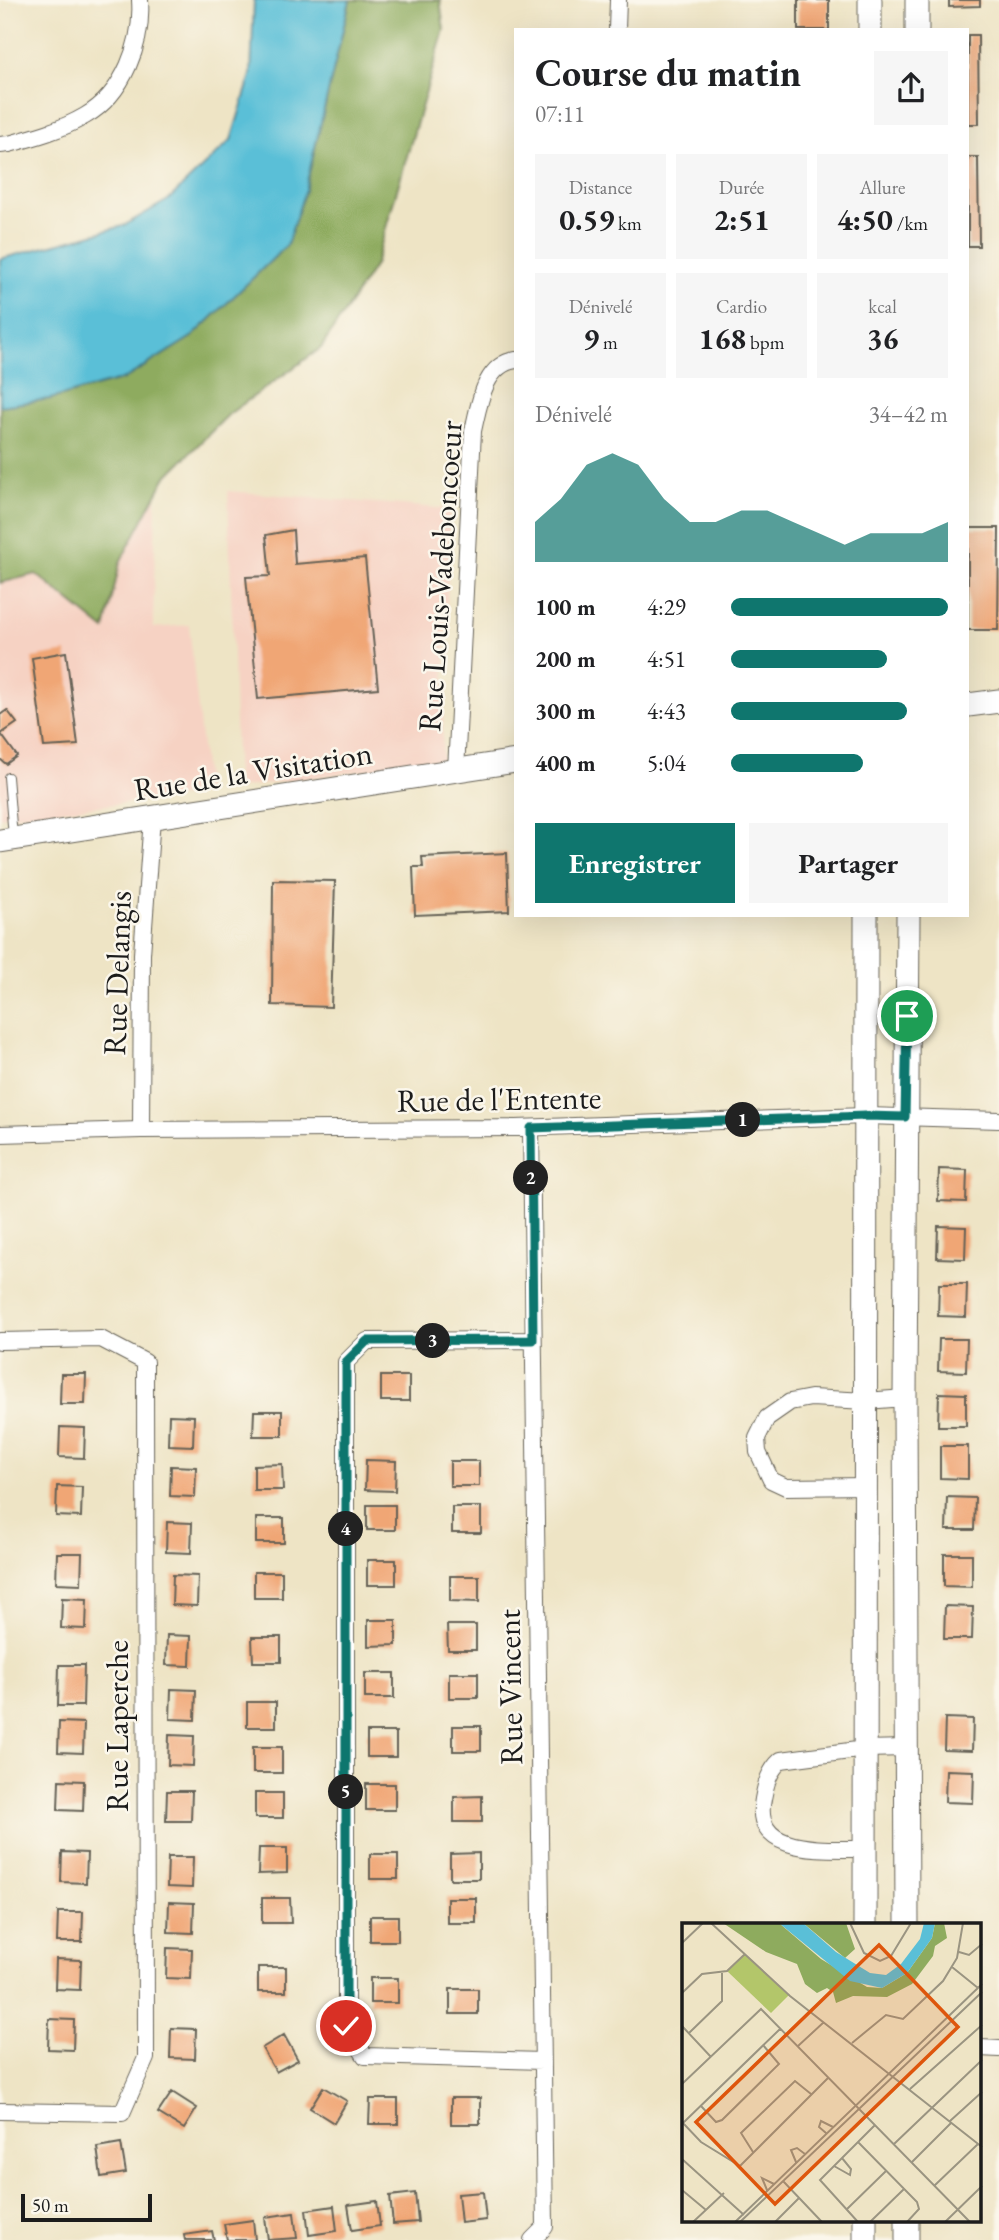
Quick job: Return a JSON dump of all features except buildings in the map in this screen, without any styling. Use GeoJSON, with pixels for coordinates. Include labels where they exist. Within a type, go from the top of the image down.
{"type":"FeatureCollection","features":[{"type":"Feature","properties":{"kind":"street"},"geometry":{"type":"LineString","coordinates":[[0,145],[66,126],[88,115],[111,93],[124,74],[132,54],[139,28],[140,0]]}},
{"type":"Feature","properties":{"kind":"street"},"geometry":{"type":"LineString","coordinates":[[617,28],[618,0]]}},
{"type":"Feature","properties":{"kind":"street"},"geometry":{"type":"LineString","coordinates":[[870,0],[870,28]]}},
{"type":"Feature","properties":{"kind":"street"},"geometry":{"type":"LineString","coordinates":[[917,0],[917,28]]}},
{"type":"Feature","properties":{"kind":"street","name":"Rue Louis-Vadeboncoeur"},"geometry":{"type":"LineString","coordinates":[[456,771],[473,431],[485,384],[506,361],[514,360]]}},
{"type":"Feature","properties":{"kind":"street"},"geometry":{"type":"LineString","coordinates":[[969,705],[999,701]]}},
{"type":"Feature","properties":{"kind":"street","name":"Rue de la Visitation"},"geometry":{"type":"LineString","coordinates":[[6,840],[514,761]]}},
{"type":"Feature","properties":{"kind":"street","name":"Rue Delangis"},"geometry":{"type":"LineString","coordinates":[[141,1130],[142,954],[152,818]]}},
{"type":"Feature","properties":{"kind":"street"},"geometry":{"type":"LineString","coordinates":[[865,1923],[866,917]]}},
{"type":"Feature","properties":{"kind":"street"},"geometry":{"type":"LineString","coordinates":[[907,1923],[905,1117],[908,917]]}},
{"type":"Feature","properties":{"kind":"street","name":"Rue de l'Entente"},"geometry":{"type":"LineString","coordinates":[[0,1134],[141,1130],[531,1128],[866,1116],[999,1120]]}},
{"type":"Feature","properties":{"kind":"street","name":"Rue Vincent"},"geometry":{"type":"LineString","coordinates":[[531,1128],[545,2227],[532,2240]]}},
{"type":"Feature","properties":{"kind":"street","name":"Rue Laperche"},"geometry":{"type":"LineString","coordinates":[[0,1341],[101,1339],[145,1362],[146,2058],[122,2113],[0,2111]]}},
{"type":"Feature","properties":{"kind":"street"},"geometry":{"type":"LineString","coordinates":[[533,1340],[367,1341],[346,1362],[346,2026],[365,2056],[542,2061]]}},
{"type":"Feature","properties":{"kind":"street"},"geometry":{"type":"LineString","coordinates":[[866,1486],[786,1487],[771,1480],[758,1452],[757,1438],[767,1418],[790,1402],[811,1398],[866,1401],[905,1398]]}},
{"type":"Feature","properties":{"kind":"street"},"geometry":{"type":"LineString","coordinates":[[865,1849],[812,1848],[778,1840],[769,1834],[761,1809],[766,1782],[772,1769],[781,1760],[865,1749],[906,1748]]}},
{"type":"Feature","properties":{"kind":"street"},"geometry":{"type":"LineString","coordinates":[[865,2222],[865,2240]]}},
{"type":"Feature","properties":{"kind":"street"},"geometry":{"type":"LineString","coordinates":[[906,2240],[907,2222]]}},
{"type":"Feature","properties":{"kind":"lane"},"geometry":{"type":"LineString","coordinates":[[6,840],[8,777]]}},
{"type":"Feature","properties":{"kind":"shaded area"},"geometry":{"type":"Polygon","coordinates":[[[157,457],[153,628],[189,625],[207,794],[0,817],[0,583],[18,578],[157,457]]]}},
{"type":"Feature","properties":{"kind":"shaded area"},"geometry":{"type":"Polygon","coordinates":[[[228,491],[450,509],[442,760],[237,788],[228,491]]]}},
{"type":"Feature","properties":{"kind":"green space"},"geometry":{"type":"Polygon","coordinates":[[[350,0],[440,0],[444,30],[375,265],[321,348],[229,414],[165,478],[120,562],[105,630],[36,574],[0,583],[0,406],[50,399],[124,379],[193,336],[287,245],[305,190],[350,0]]]}},
{"type":"Feature","properties":{"kind":"water"},"geometry":{"type":"Polygon","coordinates":[[[254,0],[350,0],[305,190],[287,245],[193,336],[124,379],[50,399],[0,406],[0,259],[123,226],[168,200],[231,140],[251,75],[254,0]]]}},
{"type":"Feature","properties":{"kind":"route"},"geometry":{"type":"LineString","coordinates":[[346,2026],[346,1362],[367,1341],[533,1340],[531,1128],[866,1116],[905,1117],[907,1016]]}}]}
